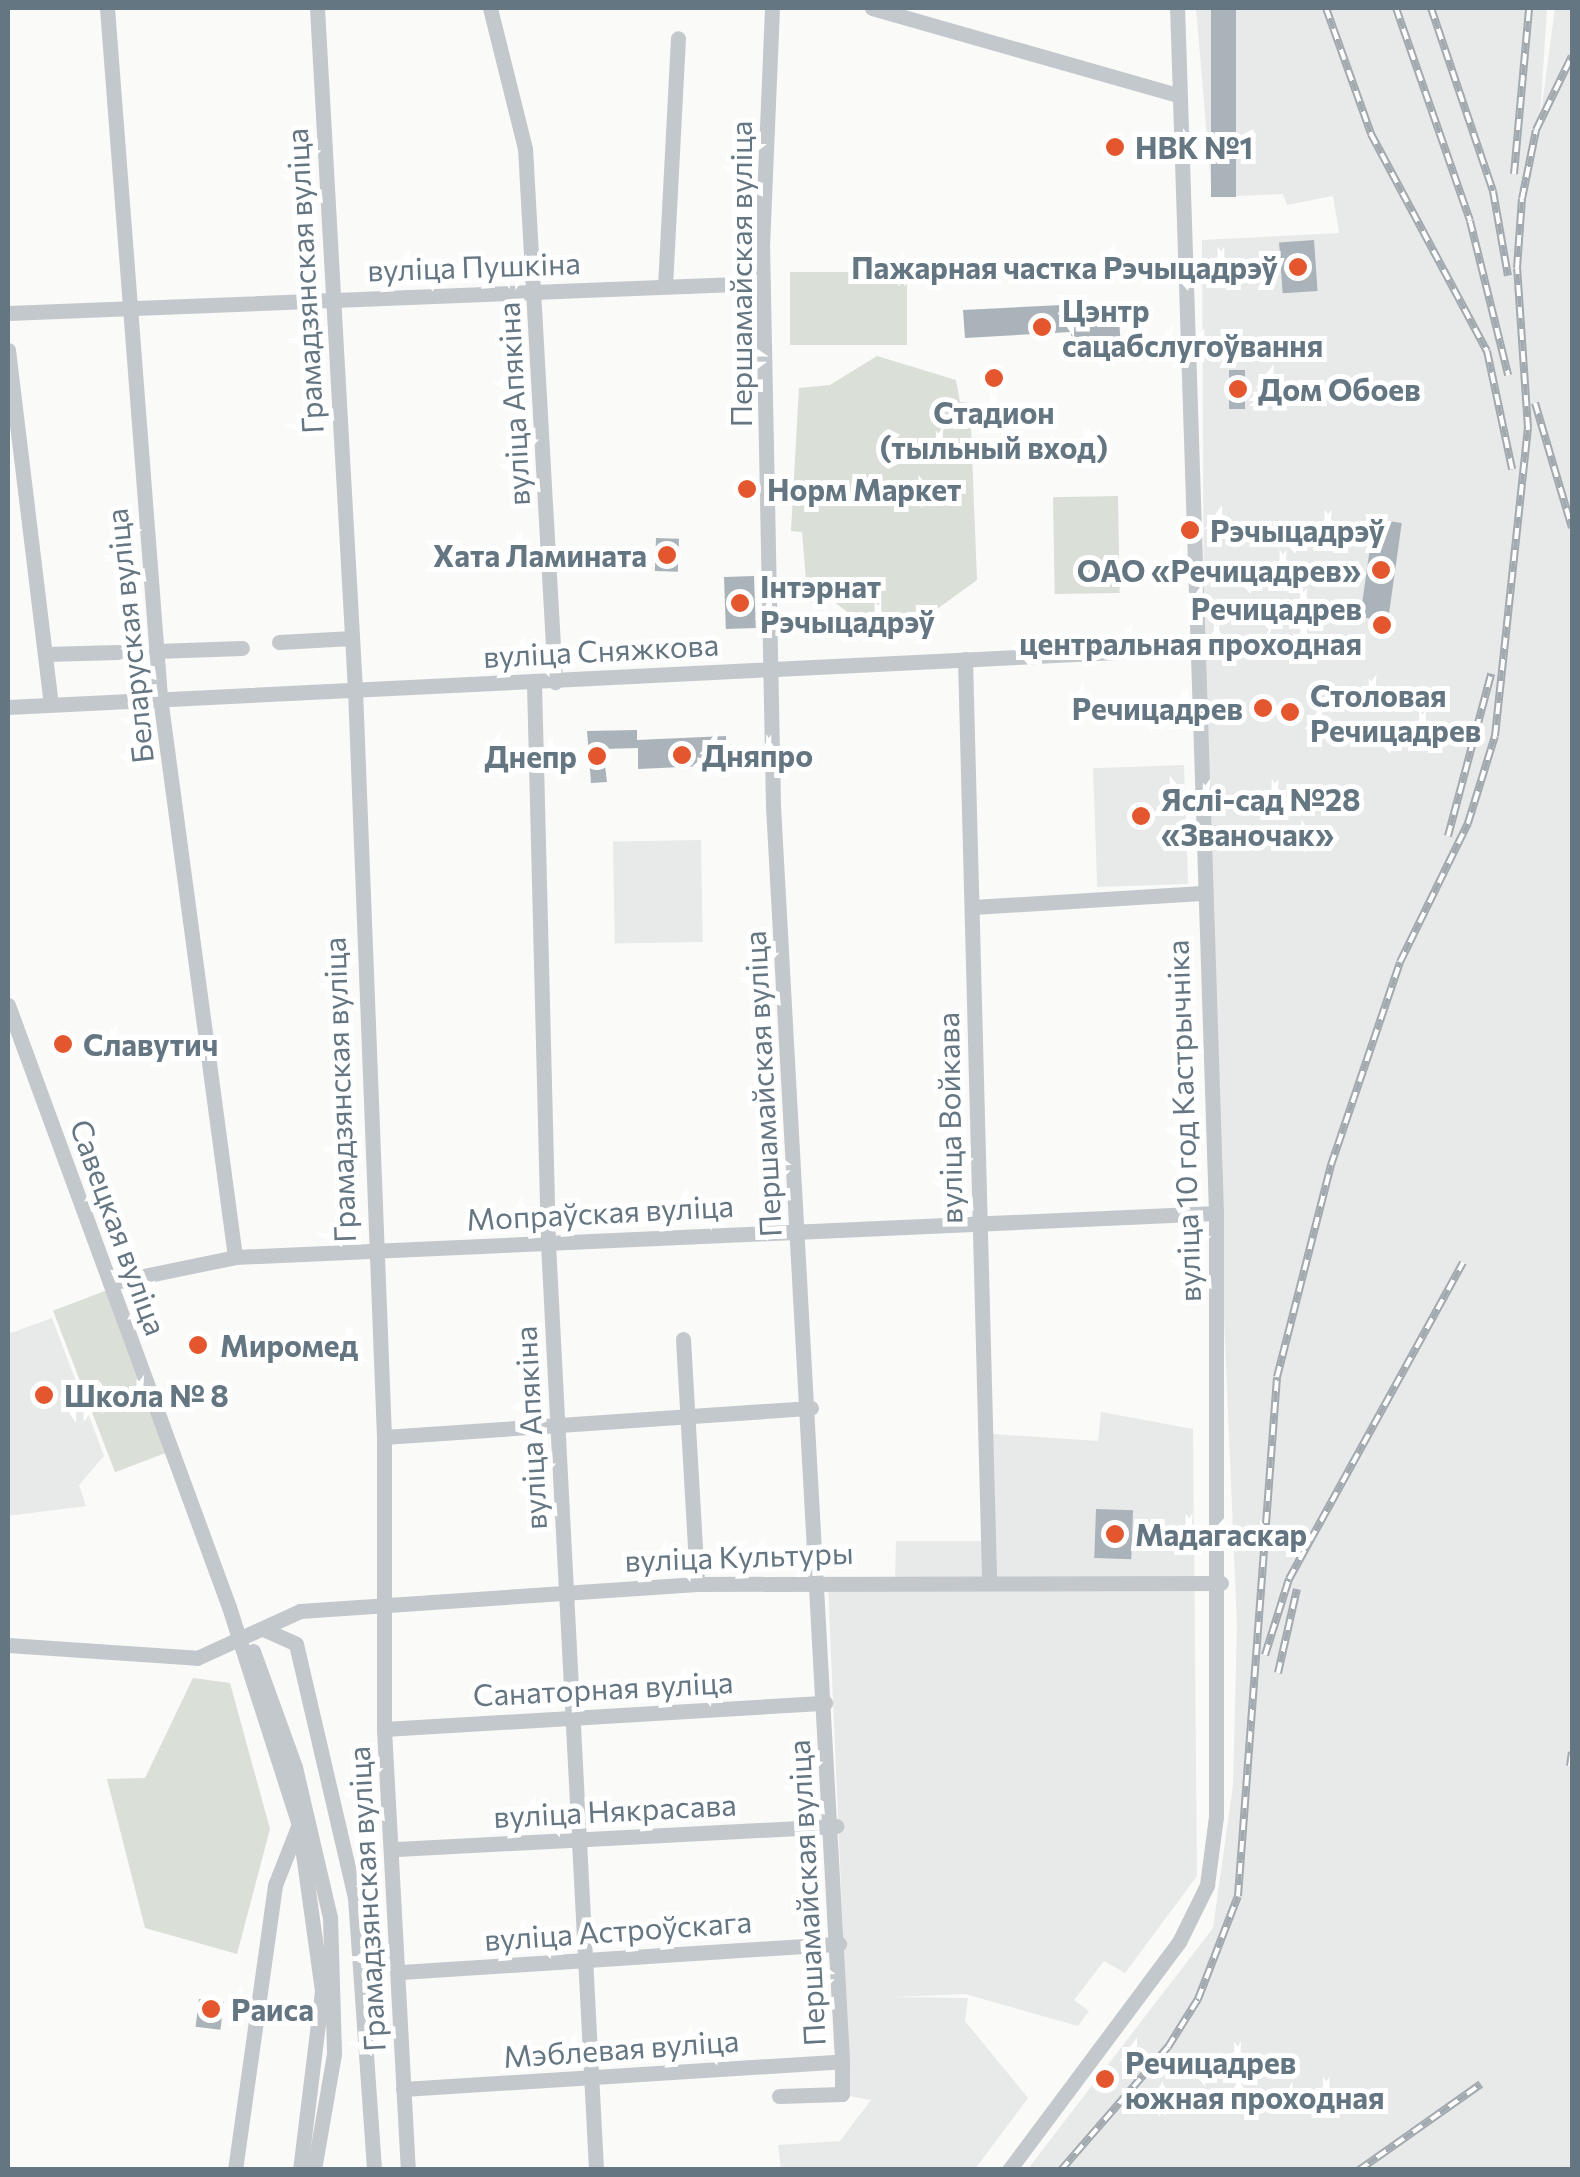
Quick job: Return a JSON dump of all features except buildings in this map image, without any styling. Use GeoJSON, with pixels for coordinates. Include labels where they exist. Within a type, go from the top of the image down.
{"type":"FeatureCollection","features":[{"type":"Feature","properties":{"kind":"street","name":"Беларуская вуліца"},"geometry":{"type":"LineString","coordinates":[[107,8],[125,306],[160,697],[235,1256]]}},
{"type":"Feature","properties":{"kind":"street","name":"Грамадзянская вуліца"},"geometry":{"type":"LineString","coordinates":[[317,8],[356,689],[374,1251],[384,1437],[384,1728],[397,1850],[408,2170]]}},
{"type":"Feature","properties":{"kind":"street","name":"вуліца Апякіна"},"geometry":{"type":"LineString","coordinates":[[490,8],[526,148],[556,682]]}},
{"type":"Feature","properties":{"kind":"street","name":"Першамайская вуліца"},"geometry":{"type":"LineString","coordinates":[[772,8],[762,282],[775,667],[773,806],[811,1408],[825,1703],[836,1826],[842,2061],[842,2094],[779,2096]]}},
{"type":"Feature","properties":{"kind":"street"},"geometry":{"type":"LineString","coordinates":[[872,8],[1178,95]]}},
{"type":"Feature","properties":{"kind":"street","name":"вуліца 10 год Кастрычніка"},"geometry":{"type":"LineString","coordinates":[[1009,2170],[1200,1903],[1216,1818],[1221,1583],[1216,1213],[1202,892],[1177,8]]}},
{"type":"Feature","properties":{"kind":"street"},"geometry":{"type":"LineString","coordinates":[[665,286],[678,38]]}},
{"type":"Feature","properties":{"kind":"street","name":"вуліца Пушкіна"},"geometry":{"type":"LineString","coordinates":[[8,313],[762,282]]}},
{"type":"Feature","properties":{"kind":"street"},"geometry":{"type":"LineString","coordinates":[[8,350],[51,703]]}},
{"type":"Feature","properties":{"kind":"street"},"geometry":{"type":"LineString","coordinates":[[279,642],[352,638]]}},
{"type":"Feature","properties":{"kind":"street"},"geometry":{"type":"LineString","coordinates":[[156,651],[242,648]]}},
{"type":"Feature","properties":{"kind":"street","name":"вуліца Сняжкова"},"geometry":{"type":"LineString","coordinates":[[8,707],[1197,648]]}},
{"type":"Feature","properties":{"kind":"street"},"geometry":{"type":"LineString","coordinates":[[45,654],[118,652]]}},
{"type":"Feature","properties":{"kind":"street","name":"вуліца Войкава"},"geometry":{"type":"LineString","coordinates":[[965,659],[989,1576]]}},
{"type":"Feature","properties":{"kind":"street","name":"вуліца Апякіна"},"geometry":{"type":"LineString","coordinates":[[534,683],[548,1244],[596,2170]]}},
{"type":"Feature","properties":{"kind":"street"},"geometry":{"type":"LineString","coordinates":[[973,906],[1202,892]]}},
{"type":"Feature","properties":{"kind":"street","name":"Савецкая вуліца"},"geometry":{"type":"LineString","coordinates":[[8,1005],[240,1638],[299,1825],[312,1884],[321,2026],[300,2170]]}},
{"type":"Feature","properties":{"kind":"street","name":"Мопраўская вуліца"},"geometry":{"type":"LineString","coordinates":[[110,1284],[235,1256],[548,1244],[978,1220],[1216,1213]]}},
{"type":"Feature","properties":{"kind":"street"},"geometry":{"type":"LineString","coordinates":[[683,1339],[697,1584]]}},
{"type":"Feature","properties":{"kind":"street"},"geometry":{"type":"LineString","coordinates":[[384,1437],[686,1420],[811,1408]]}},
{"type":"Feature","properties":{"kind":"street","name":"вуліца Культуры"},"geometry":{"type":"LineString","coordinates":[[8,1644],[197,1658],[300,1610],[697,1584],[989,1576],[1221,1583]]}},
{"type":"Feature","properties":{"kind":"street"},"geometry":{"type":"LineString","coordinates":[[263,1629],[296,1644],[355,1897],[374,2170]]}},
{"type":"Feature","properties":{"kind":"street","name":"Савецкая вуліца"},"geometry":{"type":"LineString","coordinates":[[240,1638],[282,1725],[330,1917],[334,2054],[314,2170]]}},
{"type":"Feature","properties":{"kind":"street","name":"Санаторная вуліца"},"geometry":{"type":"LineString","coordinates":[[384,1728],[825,1703]]}},
{"type":"Feature","properties":{"kind":"street"},"geometry":{"type":"LineString","coordinates":[[235,2170],[274,1885],[299,1825]]}},
{"type":"Feature","properties":{"kind":"street","name":"вуліца Някрасава"},"geometry":{"type":"LineString","coordinates":[[397,1850],[836,1826]]}},
{"type":"Feature","properties":{"kind":"street"},"geometry":{"type":"LineString","coordinates":[[274,1885],[285,1876],[312,1884]]}},
{"type":"Feature","properties":{"kind":"street","name":"вуліца Астроўскага"},"geometry":{"type":"LineString","coordinates":[[401,1972],[839,1944]]}},
{"type":"Feature","properties":{"kind":"street","name":"Мэблевая вуліца"},"geometry":{"type":"LineString","coordinates":[[403,2088],[842,2061]]}},
{"type":"Feature","properties":{"kind":"shaded area"},"geometry":{"type":"Polygon","coordinates":[[[1196,8],[1547,8],[1540,120],[1555,8],[1572,8],[1572,2169],[1027,2170],[1213,1928],[1233,1785],[1237,1625],[1205,869],[1202,240],[1339,233],[1333,196],[1287,205],[1283,194],[1212,197],[1196,8]]]}},
{"type":"Feature","properties":{"kind":"shaded area"},"geometry":{"type":"Polygon","coordinates":[[[790,272],[907,272],[907,345],[790,345],[790,272]]]}},
{"type":"Feature","properties":{"kind":"shaded area"},"geometry":{"type":"Polygon","coordinates":[[[877,356],[956,380],[960,402],[970,403],[977,580],[911,628],[867,627],[833,601],[808,603],[802,532],[791,531],[799,388],[830,385],[877,356]]]}},
{"type":"Feature","properties":{"kind":"shaded area"},"geometry":{"type":"Polygon","coordinates":[[[1118,496],[1120,593],[1055,594],[1053,497],[1118,496]]]}},
{"type":"Feature","properties":{"kind":"shaded area","name":"Яслі-сад №28 «Званочак»"},"geometry":{"type":"Polygon","coordinates":[[[1184,765],[1188,884],[1097,887],[1093,768],[1184,765]]]}},
{"type":"Feature","properties":{"kind":"shaded area"},"geometry":{"type":"Polygon","coordinates":[[[701,840],[703,942],[615,944],[613,842],[701,840]]]}},
{"type":"Feature","properties":{"kind":"shaded area"},"geometry":{"type":"Polygon","coordinates":[[[110,1289],[172,1451],[115,1472],[53,1311],[110,1289]]]}},
{"type":"Feature","properties":{"kind":"shaded area","name":"Школа № 8"},"geometry":{"type":"Polygon","coordinates":[[[52,1318],[104,1456],[79,1485],[86,1506],[8,1516],[8,1334],[52,1318]]]}},
{"type":"Feature","properties":{"kind":"shaded area"},"geometry":{"type":"Polygon","coordinates":[[[1101,1412],[1193,1429],[1197,1876],[1125,1973],[1104,1961],[1074,2000],[1089,2011],[1078,2026],[965,1994],[895,1997],[968,1998],[965,2021],[1028,2098],[975,2169],[781,2169],[778,2145],[840,2141],[871,2100],[850,2096],[828,1585],[895,1581],[896,1541],[994,1541],[993,1434],[1098,1441],[1101,1412]]]}},
{"type":"Feature","properties":{"kind":"shaded area"},"geometry":{"type":"Polygon","coordinates":[[[193,1678],[230,1683],[270,1829],[237,1954],[145,1928],[107,1779],[145,1778],[193,1678]]]}},
{"type":"Feature","properties":{"kind":"railway"},"geometry":{"type":"LineString","coordinates":[[1326,8],[1371,134],[1487,351],[1512,469]]}},
{"type":"Feature","properties":{"kind":"railway"},"geometry":{"type":"LineString","coordinates":[[1396,8],[1470,221],[1508,375]]}},
{"type":"Feature","properties":{"kind":"railway"},"geometry":{"type":"LineString","coordinates":[[1431,8],[1493,191],[1508,276]]}},
{"type":"Feature","properties":{"kind":"railway"},"geometry":{"type":"LineString","coordinates":[[1514,174],[1529,8]]}},
{"type":"Feature","properties":{"kind":"railway"},"geometry":{"type":"LineString","coordinates":[[1061,2170],[1168,2047],[1198,1999],[1238,1896],[1277,1377],[1331,1165],[1400,962],[1468,823],[1495,736],[1528,428],[1517,268],[1522,199],[1536,130],[1572,56]]}},
{"type":"Feature","properties":{"kind":"railway"},"geometry":{"type":"LineString","coordinates":[[1535,403],[1572,528]]}},
{"type":"Feature","properties":{"kind":"railway"},"geometry":{"type":"LineString","coordinates":[[1448,836],[1491,674]]}},
{"type":"Feature","properties":{"kind":"railway"},"geometry":{"type":"LineString","coordinates":[[1265,1655],[1289,1579],[1463,1263]]}},
{"type":"Feature","properties":{"kind":"railway"},"geometry":{"type":"LineString","coordinates":[[1278,1673],[1297,1589]]}},
{"type":"Feature","properties":{"kind":"railway"},"geometry":{"type":"LineString","coordinates":[[1570,1766],[1572,1752]]}},
{"type":"Feature","properties":{"kind":"railway"},"geometry":{"type":"LineString","coordinates":[[1359,2170],[1481,2084]]}},
{"type":"Feature","properties":{"kind":"place","name":"НВК №1"},"geometry":{"type":"Point","coordinates":[1115,147]}},
{"type":"Feature","properties":{"kind":"place","name":"Пажарная частка Рэчыцадрэў"},"geometry":{"type":"Point","coordinates":[1298,267]}},
{"type":"Feature","properties":{"kind":"place","name":"Цэнтр сацабслугоўвання"},"geometry":{"type":"Point","coordinates":[1042,327]}},
{"type":"Feature","properties":{"kind":"place","name":"Стадион (тыльный вход)"},"geometry":{"type":"Point","coordinates":[994,378]}},
{"type":"Feature","properties":{"kind":"place","name":"Дом Обоев"},"geometry":{"type":"Point","coordinates":[1238,389]}},
{"type":"Feature","properties":{"kind":"place","name":"Норм Маркет"},"geometry":{"type":"Point","coordinates":[747,489]}},
{"type":"Feature","properties":{"kind":"place","name":"Рэчыцадрэў"},"geometry":{"type":"Point","coordinates":[1190,530]}},
{"type":"Feature","properties":{"kind":"place","name":"Хата Ламината"},"geometry":{"type":"Point","coordinates":[667,555]}},
{"type":"Feature","properties":{"kind":"place","name":"ОАО «Речицадрев»"},"geometry":{"type":"Point","coordinates":[1381,570]}},
{"type":"Feature","properties":{"kind":"place","name":"Інтэрнат Рэчыцадрэў"},"geometry":{"type":"Point","coordinates":[740,603]}},
{"type":"Feature","properties":{"kind":"place","name":"Речицадрев центральная проходная"},"geometry":{"type":"Point","coordinates":[1382,625]}},
{"type":"Feature","properties":{"kind":"place","name":"Речицадрев"},"geometry":{"type":"Point","coordinates":[1263,708]}},
{"type":"Feature","properties":{"kind":"place","name":"Столовая Речицадрев"},"geometry":{"type":"Point","coordinates":[1290,712]}},
{"type":"Feature","properties":{"kind":"place","name":"Дняпро"},"geometry":{"type":"Point","coordinates":[682,755]}},
{"type":"Feature","properties":{"kind":"place","name":"Днепр"},"geometry":{"type":"Point","coordinates":[597,756]}},
{"type":"Feature","properties":{"kind":"place","name":"Яслі-сад №28 «Званочак»"},"geometry":{"type":"Point","coordinates":[1141,816]}},
{"type":"Feature","properties":{"kind":"place","name":"Славутич"},"geometry":{"type":"Point","coordinates":[63,1044]}},
{"type":"Feature","properties":{"kind":"place","name":"Миромед"},"geometry":{"type":"Point","coordinates":[198,1345]}},
{"type":"Feature","properties":{"kind":"place","name":"Школа № 8"},"geometry":{"type":"Point","coordinates":[44,1395]}},
{"type":"Feature","properties":{"kind":"place","name":"Мадагаскар"},"geometry":{"type":"Point","coordinates":[1115,1534]}},
{"type":"Feature","properties":{"kind":"place","name":"Раиса"},"geometry":{"type":"Point","coordinates":[211,2009]}},
{"type":"Feature","properties":{"kind":"place","name":"Речицадрев южная проходная"},"geometry":{"type":"Point","coordinates":[1105,2079]}}]}
